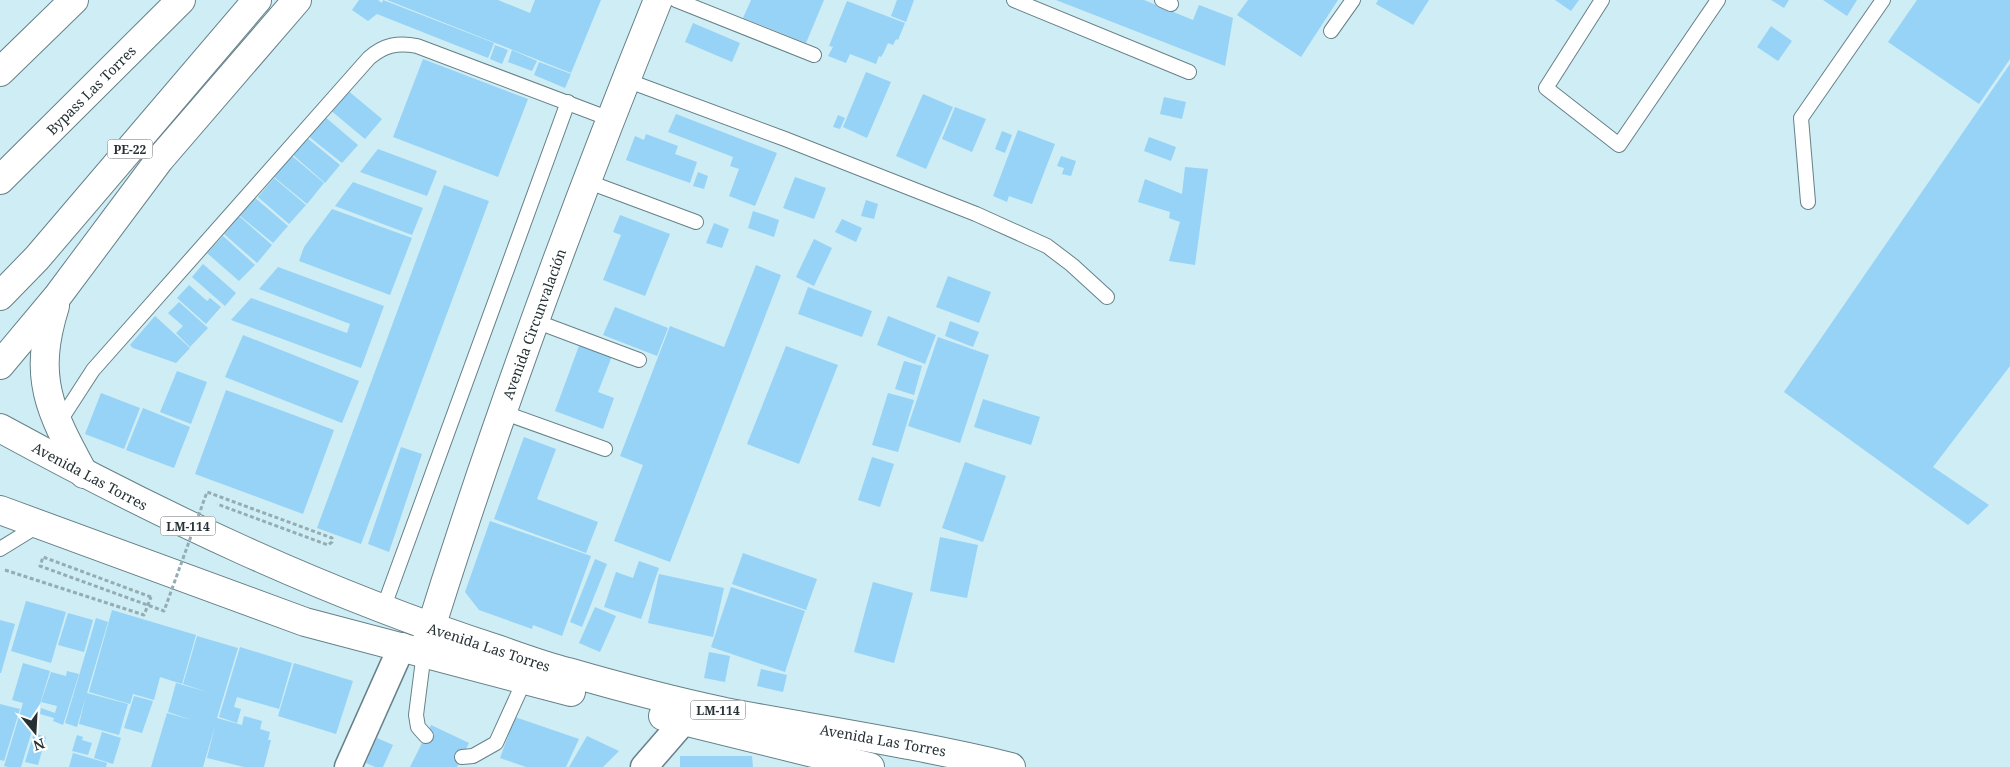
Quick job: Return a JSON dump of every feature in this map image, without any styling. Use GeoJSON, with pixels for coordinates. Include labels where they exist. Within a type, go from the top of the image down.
{"type":"FeatureCollection","features":[{"type":"Feature","properties":{"kind":"main road"},"geometry":{"type":"LineString","coordinates":[[0,72],[74,0]]}},
{"type":"Feature","properties":{"kind":"main road","name":"Bypass Las Torres"},"geometry":{"type":"LineString","coordinates":[[0,180],[181,0]]}},
{"type":"Feature","properties":{"kind":"main road","name":"PE-22"},"geometry":{"type":"LineString","coordinates":[[0,296],[37,258],[257,0]]}},
{"type":"Feature","properties":{"kind":"main road"},"geometry":{"type":"LineString","coordinates":[[0,365],[57,297],[160,159],[297,0]]}},
{"type":"Feature","properties":{"kind":"main road","name":"Avenida Circunvalación"},"geometry":{"type":"LineString","coordinates":[[419,642],[586,181],[658,0]]}},
{"type":"Feature","properties":{"kind":"main road"},"geometry":{"type":"LineString","coordinates":[[57,297],[46,337],[45,382],[58,424],[84,474]]}},
{"type":"Feature","properties":{"kind":"main road","name":"Avenida Las Torres"},"geometry":{"type":"LineString","coordinates":[[0,428],[84,474],[206,535],[315,583],[383,609],[419,642],[525,680],[683,722],[870,767]]}},
{"type":"Feature","properties":{"kind":"main road","name":"Avenida Las Torres"},"geometry":{"type":"LineString","coordinates":[[0,510],[305,622],[419,642],[566,672],[723,711],[943,750],[1011,767]]}},
{"type":"Feature","properties":{"kind":"street"},"geometry":{"type":"LineString","coordinates":[[348,767],[419,642]]}},
{"type":"Feature","properties":{"kind":"street"},"geometry":{"type":"LineString","coordinates":[[644,767],[683,722]]}},
{"type":"Feature","properties":{"kind":"lane"},"geometry":{"type":"LineString","coordinates":[[676,0],[814,55]]}},
{"type":"Feature","properties":{"kind":"lane"},"geometry":{"type":"LineString","coordinates":[[1014,0],[1189,72]]}},
{"type":"Feature","properties":{"kind":"lane"},"geometry":{"type":"LineString","coordinates":[[1331,32],[1353,0]]}},
{"type":"Feature","properties":{"kind":"lane"},"geometry":{"type":"LineString","coordinates":[[1602,0],[1546,88],[1619,145],[1718,0]]}},
{"type":"Feature","properties":{"kind":"lane"},"geometry":{"type":"LineString","coordinates":[[1808,202],[1801,118],[1883,0]]}},
{"type":"Feature","properties":{"kind":"lane"},"geometry":{"type":"LineString","coordinates":[[58,424],[93,370],[369,58],[383,47],[400,44],[418,46],[610,119]]}},
{"type":"Feature","properties":{"kind":"lane"},"geometry":{"type":"LineString","coordinates":[[626,80],[976,214],[1047,246],[1072,265],[1107,297]]}},
{"type":"Feature","properties":{"kind":"lane"},"geometry":{"type":"LineString","coordinates":[[383,609],[568,102]]}},
{"type":"Feature","properties":{"kind":"lane"},"geometry":{"type":"LineString","coordinates":[[586,181],[696,222]]}},
{"type":"Feature","properties":{"kind":"lane"},"geometry":{"type":"LineString","coordinates":[[535,321],[639,360]]}},
{"type":"Feature","properties":{"kind":"lane"},"geometry":{"type":"LineString","coordinates":[[502,412],[605,449]]}},
{"type":"Feature","properties":{"kind":"lane"},"geometry":{"type":"LineString","coordinates":[[0,549],[40,525]]}},
{"type":"Feature","properties":{"kind":"lane"},"geometry":{"type":"LineString","coordinates":[[419,642],[416,715],[418,727],[426,736]]}},
{"type":"Feature","properties":{"kind":"lane"},"geometry":{"type":"LineString","coordinates":[[462,757],[473,756],[496,743],[525,680]]}},
{"type":"Feature","properties":{"kind":"path"},"geometry":{"type":"LineString","coordinates":[[0,569],[144,615],[151,597],[44,557],[40,566],[164,612],[207,492],[332,538],[332,542],[328,545],[217,504]]}},
{"type":"Feature","properties":{"kind":"building"},"geometry":{"type":"Polygon","coordinates":[[[359,0],[378,0],[382,3],[383,0],[494,43],[488,58],[377,14],[368,21],[352,10],[359,0]]]}},
{"type":"Feature","properties":{"kind":"building"},"geometry":{"type":"Polygon","coordinates":[[[387,0],[498,0],[530,13],[535,0],[601,0],[571,73],[387,0]]]}},
{"type":"Feature","properties":{"kind":"building"},"geometry":{"type":"Polygon","coordinates":[[[751,0],[824,0],[806,43],[743,18],[751,0]]]}},
{"type":"Feature","properties":{"kind":"building"},"geometry":{"type":"Polygon","coordinates":[[[897,0],[914,0],[906,22],[891,16],[897,0]]]}},
{"type":"Feature","properties":{"kind":"building"},"geometry":{"type":"Polygon","coordinates":[[[1056,0],[1144,0],[1193,20],[1199,5],[1233,18],[1225,66],[1056,0]]]}},
{"type":"Feature","properties":{"kind":"building"},"geometry":{"type":"Polygon","coordinates":[[[1248,0],[1338,0],[1301,57],[1237,15],[1248,0]]]}},
{"type":"Feature","properties":{"kind":"building"},"geometry":{"type":"Polygon","coordinates":[[[1378,0],[1429,0],[1413,25],[1376,4],[1378,0]]]}},
{"type":"Feature","properties":{"kind":"building"},"geometry":{"type":"Polygon","coordinates":[[[1555,0],[1579,0],[1571,11],[1555,0]]]}},
{"type":"Feature","properties":{"kind":"building"},"geometry":{"type":"Polygon","coordinates":[[[1771,0],[1789,0],[1784,8],[1771,0]]]}},
{"type":"Feature","properties":{"kind":"building"},"geometry":{"type":"Polygon","coordinates":[[[1823,0],[1857,0],[1847,16],[1823,0]]]}},
{"type":"Feature","properties":{"kind":"building"},"geometry":{"type":"Polygon","coordinates":[[[1917,0],[2010,0],[2010,59],[1979,104],[1888,42],[1917,0]]]}},
{"type":"Feature","properties":{"kind":"building"},"geometry":{"type":"Polygon","coordinates":[[[847,1],[905,23],[898,40],[896,39],[893,45],[888,43],[876,64],[850,54],[846,63],[828,56],[833,47],[829,46],[847,1]]]}},
{"type":"Feature","properties":{"kind":"building"},"geometry":{"type":"Polygon","coordinates":[[[693,23],[740,43],[732,62],[685,42],[693,23]]]}},
{"type":"Feature","properties":{"kind":"building"},"geometry":{"type":"Polygon","coordinates":[[[1771,26],[1792,41],[1778,61],[1757,47],[1771,26]]]}},
{"type":"Feature","properties":{"kind":"building"},"geometry":{"type":"Polygon","coordinates":[[[495,45],[508,50],[502,64],[490,59],[495,45]]]}},
{"type":"Feature","properties":{"kind":"building"},"geometry":{"type":"Polygon","coordinates":[[[512,50],[537,61],[532,71],[508,62],[512,50]]]}},
{"type":"Feature","properties":{"kind":"building"},"geometry":{"type":"Polygon","coordinates":[[[423,59],[528,99],[498,177],[393,137],[423,59]]]}},
{"type":"Feature","properties":{"kind":"building"},"geometry":{"type":"Polygon","coordinates":[[[539,62],[571,74],[565,88],[534,75],[539,62]]]}},
{"type":"Feature","properties":{"kind":"building"},"geometry":{"type":"Polygon","coordinates":[[[2010,64],[2010,366],[1933,467],[1989,505],[1968,525],[1784,392],[2010,64]]]}},
{"type":"Feature","properties":{"kind":"building"},"geometry":{"type":"Polygon","coordinates":[[[866,72],[891,82],[867,138],[843,127],[866,72]]]}},
{"type":"Feature","properties":{"kind":"building"},"geometry":{"type":"Polygon","coordinates":[[[346,89],[382,119],[365,139],[329,109],[346,89]]]}},
{"type":"Feature","properties":{"kind":"building"},"geometry":{"type":"Polygon","coordinates":[[[923,94],[953,107],[926,169],[896,156],[923,94]]]}},
{"type":"Feature","properties":{"kind":"building"},"geometry":{"type":"Polygon","coordinates":[[[1164,97],[1186,102],[1182,119],[1160,114],[1164,97]]]}},
{"type":"Feature","properties":{"kind":"building"},"geometry":{"type":"Polygon","coordinates":[[[955,107],[986,119],[972,152],[942,139],[955,107]]]}},
{"type":"Feature","properties":{"kind":"building"},"geometry":{"type":"Polygon","coordinates":[[[676,114],[777,153],[755,206],[729,196],[739,169],[730,166],[733,157],[668,132],[676,114]]]}},
{"type":"Feature","properties":{"kind":"building"},"geometry":{"type":"Polygon","coordinates":[[[838,115],[845,118],[840,129],[833,127],[838,115]]]}},
{"type":"Feature","properties":{"kind":"building"},"geometry":{"type":"Polygon","coordinates":[[[324,116],[358,145],[342,163],[307,135],[324,116]]]}},
{"type":"Feature","properties":{"kind":"building"},"geometry":{"type":"Polygon","coordinates":[[[1018,130],[1055,144],[1032,204],[1009,196],[1007,202],[993,196],[1018,130]]]}},
{"type":"Feature","properties":{"kind":"building"},"geometry":{"type":"Polygon","coordinates":[[[1002,131],[1012,135],[1005,153],[995,149],[1002,131]]]}},
{"type":"Feature","properties":{"kind":"building"},"geometry":{"type":"Polygon","coordinates":[[[646,134],[678,146],[675,154],[697,162],[690,183],[626,160],[635,136],[644,140],[646,134]]]}},
{"type":"Feature","properties":{"kind":"building"},"geometry":{"type":"Polygon","coordinates":[[[306,137],[340,165],[325,183],[292,154],[306,137]]]}},
{"type":"Feature","properties":{"kind":"building"},"geometry":{"type":"Polygon","coordinates":[[[1149,137],[1176,147],[1171,161],[1144,151],[1149,137]]]}},
{"type":"Feature","properties":{"kind":"building"},"geometry":{"type":"Polygon","coordinates":[[[378,149],[437,171],[427,196],[360,172],[378,149]]]}},
{"type":"Feature","properties":{"kind":"building"},"geometry":{"type":"Polygon","coordinates":[[[292,156],[324,183],[307,204],[274,177],[292,156]]]}},
{"type":"Feature","properties":{"kind":"building"},"geometry":{"type":"Polygon","coordinates":[[[1061,156],[1076,161],[1071,176],[1062,174],[1064,168],[1057,166],[1061,156]]]}},
{"type":"Feature","properties":{"kind":"building"},"geometry":{"type":"Polygon","coordinates":[[[1185,167],[1208,169],[1195,265],[1169,261],[1180,222],[1169,218],[1170,212],[1138,202],[1145,179],[1182,194],[1185,167]]]}},
{"type":"Feature","properties":{"kind":"building"},"geometry":{"type":"Polygon","coordinates":[[[698,172],[708,176],[704,189],[693,186],[698,172]]]}},
{"type":"Feature","properties":{"kind":"building"},"geometry":{"type":"Polygon","coordinates":[[[795,177],[826,188],[814,219],[783,208],[795,177]]]}},
{"type":"Feature","properties":{"kind":"building"},"geometry":{"type":"Polygon","coordinates":[[[274,178],[306,205],[289,224],[258,197],[274,178]]]}},
{"type":"Feature","properties":{"kind":"building"},"geometry":{"type":"Polygon","coordinates":[[[353,182],[423,208],[412,235],[335,206],[353,182]]]}},
{"type":"Feature","properties":{"kind":"building"},"geometry":{"type":"Polygon","coordinates":[[[444,185],[489,201],[361,544],[317,528],[444,185]]]}},
{"type":"Feature","properties":{"kind":"building"},"geometry":{"type":"Polygon","coordinates":[[[254,197],[288,226],[273,243],[239,215],[254,197]]]}},
{"type":"Feature","properties":{"kind":"building"},"geometry":{"type":"Polygon","coordinates":[[[866,200],[878,204],[874,219],[861,216],[866,200]]]}},
{"type":"Feature","properties":{"kind":"building"},"geometry":{"type":"Polygon","coordinates":[[[332,209],[412,238],[390,295],[299,261],[304,247],[332,209]]]}},
{"type":"Feature","properties":{"kind":"building"},"geometry":{"type":"Polygon","coordinates":[[[753,211],[779,220],[774,237],[748,228],[753,211]]]}},
{"type":"Feature","properties":{"kind":"building"},"geometry":{"type":"Polygon","coordinates":[[[620,215],[670,234],[645,296],[603,280],[621,235],[613,232],[620,215]]]}},
{"type":"Feature","properties":{"kind":"building"},"geometry":{"type":"Polygon","coordinates":[[[239,216],[272,245],[257,263],[224,234],[239,216]]]}},
{"type":"Feature","properties":{"kind":"building"},"geometry":{"type":"Polygon","coordinates":[[[842,219],[862,228],[856,242],[835,232],[842,219]]]}},
{"type":"Feature","properties":{"kind":"building"},"geometry":{"type":"Polygon","coordinates":[[[714,223],[729,229],[722,248],[706,243],[714,223]]]}},
{"type":"Feature","properties":{"kind":"building"},"geometry":{"type":"Polygon","coordinates":[[[223,236],[255,265],[239,281],[207,253],[223,236]]]}},
{"type":"Feature","properties":{"kind":"building"},"geometry":{"type":"Polygon","coordinates":[[[814,239],[832,248],[814,286],[796,277],[814,239]]]}},
{"type":"Feature","properties":{"kind":"building"},"geometry":{"type":"Polygon","coordinates":[[[203,264],[236,293],[225,306],[192,277],[203,264]]]}},
{"type":"Feature","properties":{"kind":"building"},"geometry":{"type":"Polygon","coordinates":[[[756,265],[781,275],[670,562],[614,541],[643,465],[620,456],[670,326],[724,347],[756,265]]]}},
{"type":"Feature","properties":{"kind":"building"},"geometry":{"type":"Polygon","coordinates":[[[278,267],[384,306],[361,368],[231,320],[251,298],[347,333],[350,324],[259,289],[278,267]]]}},
{"type":"Feature","properties":{"kind":"building"},"geometry":{"type":"Polygon","coordinates":[[[948,276],[991,292],[979,323],[936,307],[948,276]]]}},
{"type":"Feature","properties":{"kind":"building"},"geometry":{"type":"Polygon","coordinates":[[[189,285],[207,301],[210,298],[221,307],[206,324],[177,298],[189,285]]]}},
{"type":"Feature","properties":{"kind":"building"},"geometry":{"type":"Polygon","coordinates":[[[808,287],[872,311],[862,337],[798,314],[808,287]]]}},
{"type":"Feature","properties":{"kind":"building"},"geometry":{"type":"Polygon","coordinates":[[[179,302],[208,328],[190,347],[176,333],[183,326],[168,313],[179,302]]]}},
{"type":"Feature","properties":{"kind":"building"},"geometry":{"type":"Polygon","coordinates":[[[615,307],[668,328],[657,356],[603,335],[615,307]]]}},
{"type":"Feature","properties":{"kind":"building"},"geometry":{"type":"Polygon","coordinates":[[[155,316],[190,348],[176,363],[133,348],[130,345],[155,316]]]}},
{"type":"Feature","properties":{"kind":"building"},"geometry":{"type":"Polygon","coordinates":[[[888,316],[936,335],[925,364],[877,345],[888,316]]]}},
{"type":"Feature","properties":{"kind":"building"},"geometry":{"type":"Polygon","coordinates":[[[950,321],[979,332],[973,347],[945,336],[950,321]]]}},
{"type":"Feature","properties":{"kind":"building"},"geometry":{"type":"Polygon","coordinates":[[[243,335],[359,381],[342,423],[225,377],[243,335]]]}},
{"type":"Feature","properties":{"kind":"building"},"geometry":{"type":"Polygon","coordinates":[[[938,337],[989,355],[960,443],[908,426],[938,337]]]}},
{"type":"Feature","properties":{"kind":"building"},"geometry":{"type":"Polygon","coordinates":[[[580,343],[612,356],[598,392],[614,398],[603,429],[555,411],[580,343]]]}},
{"type":"Feature","properties":{"kind":"building"},"geometry":{"type":"Polygon","coordinates":[[[786,346],[838,365],[799,464],[747,444],[786,346]]]}},
{"type":"Feature","properties":{"kind":"building"},"geometry":{"type":"Polygon","coordinates":[[[904,361],[922,366],[914,395],[895,389],[904,361]]]}},
{"type":"Feature","properties":{"kind":"building"},"geometry":{"type":"Polygon","coordinates":[[[177,371],[207,382],[191,424],[160,412],[177,371]]]}},
{"type":"Feature","properties":{"kind":"building"},"geometry":{"type":"Polygon","coordinates":[[[226,390],[334,430],[303,514],[195,474],[226,390]]]}},
{"type":"Feature","properties":{"kind":"building"},"geometry":{"type":"Polygon","coordinates":[[[101,393],[140,408],[124,449],[85,434],[101,393]]]}},
{"type":"Feature","properties":{"kind":"building"},"geometry":{"type":"Polygon","coordinates":[[[888,393],[914,400],[898,452],[872,445],[888,393]]]}},
{"type":"Feature","properties":{"kind":"building"},"geometry":{"type":"Polygon","coordinates":[[[983,399],[1040,417],[1031,445],[974,427],[983,399]]]}},
{"type":"Feature","properties":{"kind":"building"},"geometry":{"type":"Polygon","coordinates":[[[143,408],[190,427],[174,468],[126,450],[143,408]]]}},
{"type":"Feature","properties":{"kind":"building"},"geometry":{"type":"Polygon","coordinates":[[[524,437],[556,449],[537,499],[598,522],[586,553],[494,519],[524,437]]]}},
{"type":"Feature","properties":{"kind":"building"},"geometry":{"type":"Polygon","coordinates":[[[401,447],[422,454],[389,552],[368,544],[401,447]]]}},
{"type":"Feature","properties":{"kind":"building"},"geometry":{"type":"Polygon","coordinates":[[[872,457],[894,464],[880,507],[858,500],[872,457]]]}},
{"type":"Feature","properties":{"kind":"building"},"geometry":{"type":"Polygon","coordinates":[[[965,462],[1006,476],[983,542],[942,528],[965,462]]]}},
{"type":"Feature","properties":{"kind":"building"},"geometry":{"type":"Polygon","coordinates":[[[490,521],[591,556],[562,636],[533,625],[532,629],[479,610],[465,592],[490,521]]]}},
{"type":"Feature","properties":{"kind":"building"},"geometry":{"type":"Polygon","coordinates":[[[940,537],[978,545],[967,598],[930,591],[940,537]]]}},
{"type":"Feature","properties":{"kind":"building"},"geometry":{"type":"Polygon","coordinates":[[[743,553],[817,579],[806,610],[732,584],[743,553]]]}},
{"type":"Feature","properties":{"kind":"building"},"geometry":{"type":"Polygon","coordinates":[[[595,559],[607,564],[582,627],[570,622],[595,559]]]}},
{"type":"Feature","properties":{"kind":"building"},"geometry":{"type":"Polygon","coordinates":[[[639,561],[659,568],[641,619],[604,607],[616,572],[633,578],[639,561]]]}},
{"type":"Feature","properties":{"kind":"building"},"geometry":{"type":"Polygon","coordinates":[[[659,574],[724,588],[713,637],[648,623],[659,574]]]}},
{"type":"Feature","properties":{"kind":"building"},"geometry":{"type":"Polygon","coordinates":[[[873,582],[913,593],[894,663],[854,652],[873,582]]]}},
{"type":"Feature","properties":{"kind":"building"},"geometry":{"type":"Polygon","coordinates":[[[731,587],[805,611],[785,672],[711,647],[731,587]]]}},
{"type":"Feature","properties":{"kind":"building"},"geometry":{"type":"Polygon","coordinates":[[[26,601],[66,612],[51,663],[11,651],[26,601]]]}},
{"type":"Feature","properties":{"kind":"building"},"geometry":{"type":"Polygon","coordinates":[[[595,607],[616,616],[600,652],[579,643],[595,607]]]}},
{"type":"Feature","properties":{"kind":"building"},"geometry":{"type":"Polygon","coordinates":[[[112,610],[196,635],[182,684],[160,677],[154,700],[133,694],[130,704],[89,692],[112,610]]]}},
{"type":"Feature","properties":{"kind":"building"},"geometry":{"type":"Polygon","coordinates":[[[68,613],[93,620],[84,652],[58,645],[68,613]]]}},
{"type":"Feature","properties":{"kind":"building"},"geometry":{"type":"Polygon","coordinates":[[[96,618],[108,622],[87,693],[128,704],[119,735],[79,724],[86,696],[77,727],[65,723],[96,618]]]}},
{"type":"Feature","properties":{"kind":"building"},"geometry":{"type":"Polygon","coordinates":[[[0,620],[15,624],[1,673],[0,673],[0,620]]]}},
{"type":"Feature","properties":{"kind":"building"},"geometry":{"type":"Polygon","coordinates":[[[197,636],[238,648],[217,718],[242,725],[244,716],[262,721],[260,729],[270,732],[268,740],[271,740],[264,767],[244,767],[207,758],[215,726],[203,767],[151,767],[167,713],[192,720],[168,712],[176,683],[207,692],[183,684],[197,636]]]}},
{"type":"Feature","properties":{"kind":"building"},"geometry":{"type":"Polygon","coordinates":[[[240,647],[292,663],[279,709],[237,697],[234,707],[241,709],[237,723],[219,717],[240,647]]]}},
{"type":"Feature","properties":{"kind":"building"},"geometry":{"type":"Polygon","coordinates":[[[709,652],[730,656],[725,682],[704,678],[709,652]]]}},
{"type":"Feature","properties":{"kind":"building"},"geometry":{"type":"Polygon","coordinates":[[[23,663],[50,671],[21,767],[8,767],[4,766],[23,703],[12,700],[23,663]]]}},
{"type":"Feature","properties":{"kind":"building"},"geometry":{"type":"Polygon","coordinates":[[[294,663],[353,681],[336,734],[278,716],[294,663]]]}},
{"type":"Feature","properties":{"kind":"building"},"geometry":{"type":"Polygon","coordinates":[[[761,669],[787,675],[783,692],[757,686],[761,669]]]}},
{"type":"Feature","properties":{"kind":"building"},"geometry":{"type":"Polygon","coordinates":[[[67,671],[79,674],[63,725],[53,721],[54,718],[40,714],[41,708],[55,713],[57,706],[41,702],[51,672],[66,676],[67,671]]]}},
{"type":"Feature","properties":{"kind":"building"},"geometry":{"type":"Polygon","coordinates":[[[134,696],[153,701],[142,733],[124,728],[134,696]]]}},
{"type":"Feature","properties":{"kind":"building"},"geometry":{"type":"Polygon","coordinates":[[[0,704],[20,709],[4,761],[0,760],[0,704]]]}},
{"type":"Feature","properties":{"kind":"building"},"geometry":{"type":"Polygon","coordinates":[[[515,717],[579,739],[566,767],[526,767],[500,758],[515,717]]]}},
{"type":"Feature","properties":{"kind":"building"},"geometry":{"type":"Polygon","coordinates":[[[431,725],[469,743],[457,767],[410,767],[431,725]]]}},
{"type":"Feature","properties":{"kind":"building"},"geometry":{"type":"Polygon","coordinates":[[[102,732],[121,738],[113,764],[94,758],[102,732]]]}},
{"type":"Feature","properties":{"kind":"building"},"geometry":{"type":"Polygon","coordinates":[[[34,733],[46,737],[38,765],[25,762],[34,733]]]}},
{"type":"Feature","properties":{"kind":"building"},"geometry":{"type":"Polygon","coordinates":[[[77,735],[83,737],[82,740],[92,743],[88,755],[72,751],[77,735]]]}},
{"type":"Feature","properties":{"kind":"building"},"geometry":{"type":"Polygon","coordinates":[[[587,736],[619,751],[603,767],[569,767],[587,736]]]}},
{"type":"Feature","properties":{"kind":"building"},"geometry":{"type":"Polygon","coordinates":[[[377,738],[393,745],[383,767],[375,767],[366,763],[377,738]]]}},
{"type":"Feature","properties":{"kind":"building"},"geometry":{"type":"Polygon","coordinates":[[[73,753],[107,763],[106,767],[69,767],[73,753]]]}},
{"type":"Feature","properties":{"kind":"building"},"geometry":{"type":"Polygon","coordinates":[[[680,756],[752,756],[753,767],[680,767],[680,756]]]}}]}
